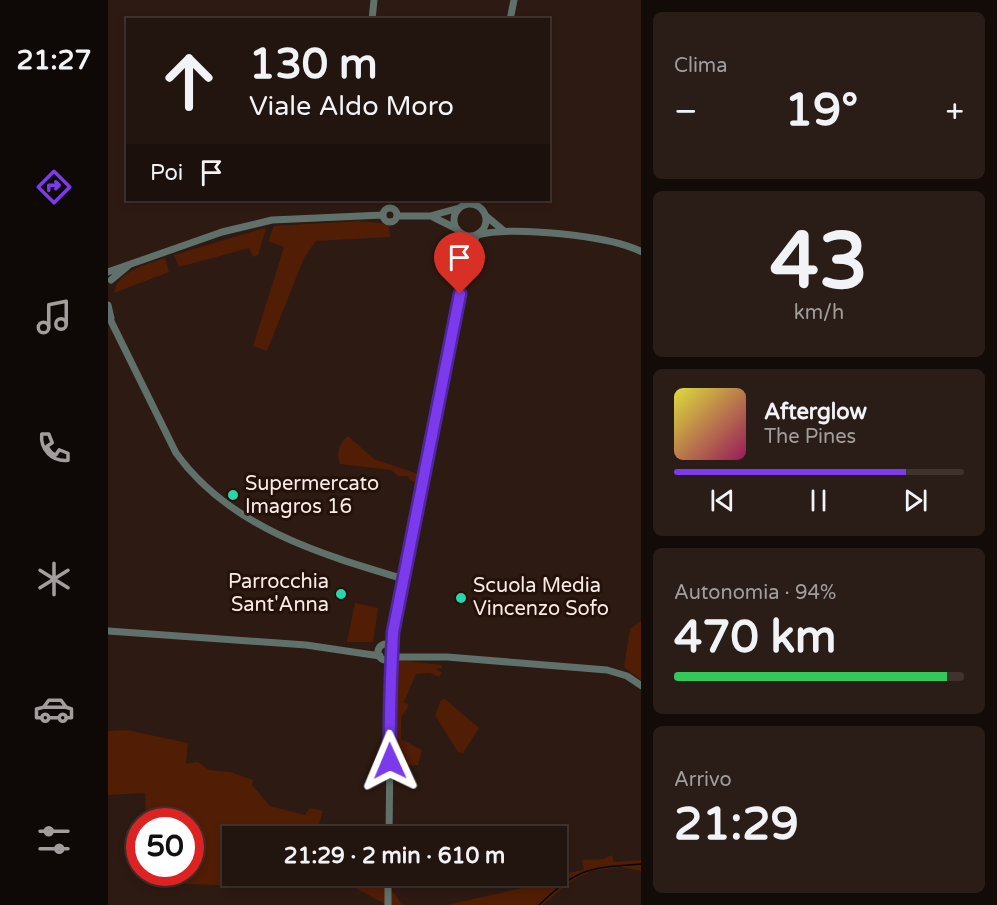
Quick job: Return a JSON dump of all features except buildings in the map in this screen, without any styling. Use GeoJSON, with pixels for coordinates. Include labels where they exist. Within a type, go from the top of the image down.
{"type":"FeatureCollection","features":[{"type":"Feature","properties":{"kind":"street"},"geometry":{"type":"LineString","coordinates":[[372,18],[374,0]]}},
{"type":"Feature","properties":{"kind":"street"},"geometry":{"type":"LineString","coordinates":[[510,18],[514,0]]}},
{"type":"Feature","properties":{"kind":"street"},"geometry":{"type":"LineString","coordinates":[[389,826],[389,675],[393,632],[468,254],[477,235],[485,227],[480,201]]}},
{"type":"Feature","properties":{"kind":"street"},"geometry":{"type":"LineString","coordinates":[[383,215],[389,203],[397,216]]}},
{"type":"Feature","properties":{"kind":"street"},"geometry":{"type":"LineString","coordinates":[[457,228],[455,218],[466,204]]}},
{"type":"Feature","properties":{"kind":"street"},"geometry":{"type":"LineString","coordinates":[[383,215],[389,222],[397,216],[430,216],[466,204],[478,206],[504,231]]}},
{"type":"Feature","properties":{"kind":"street"},"geometry":{"type":"LineString","coordinates":[[108,288],[109,275],[222,232],[272,220],[383,215]]}},
{"type":"Feature","properties":{"kind":"street"},"geometry":{"type":"LineString","coordinates":[[430,216],[457,228],[465,235],[468,254]]}},
{"type":"Feature","properties":{"kind":"street"},"geometry":{"type":"LineString","coordinates":[[465,235],[504,231],[570,235],[629,245],[641,251]]}},
{"type":"Feature","properties":{"kind":"street"},"geometry":{"type":"LineString","coordinates":[[108,305],[109,317],[169,441],[190,471],[206,487],[236,511],[273,532],[404,579]]}},
{"type":"Feature","properties":{"kind":"street"},"geometry":{"type":"LineString","coordinates":[[108,631],[362,652],[380,657],[392,653],[607,670],[627,676],[641,685]]}},
{"type":"Feature","properties":{"kind":"street"},"geometry":{"type":"LineString","coordinates":[[389,675],[380,657],[382,646],[393,632]]}},
{"type":"Feature","properties":{"kind":"street"},"geometry":{"type":"LineString","coordinates":[[362,652],[382,646]]}},
{"type":"Feature","properties":{"kind":"street"},"geometry":{"type":"LineString","coordinates":[[382,646],[392,653]]}},
{"type":"Feature","properties":{"kind":"street"},"geometry":{"type":"LineString","coordinates":[[388,886],[388,905]]}},
{"type":"Feature","properties":{"kind":"shaded area"},"geometry":{"type":"Polygon","coordinates":[[[359,221],[389,224],[390,237],[316,241],[304,258],[267,351],[253,346],[284,247],[268,241],[274,226],[359,221]]]}},
{"type":"Feature","properties":{"kind":"shaded area"},"geometry":{"type":"Polygon","coordinates":[[[266,229],[258,255],[253,257],[249,248],[179,267],[174,255],[266,229]]]}},
{"type":"Feature","properties":{"kind":"shaded area"},"geometry":{"type":"Polygon","coordinates":[[[165,258],[169,272],[114,293],[116,285],[126,274],[165,258]]]}},
{"type":"Feature","properties":{"kind":"shaded area"},"geometry":{"type":"Polygon","coordinates":[[[348,436],[374,459],[421,475],[419,484],[410,480],[408,476],[398,476],[391,470],[340,464],[339,448],[348,436]]]}},
{"type":"Feature","properties":{"kind":"shaded area"},"geometry":{"type":"Polygon","coordinates":[[[355,603],[378,608],[373,642],[347,642],[355,603]]]}},
{"type":"Feature","properties":{"kind":"shaded area"},"geometry":{"type":"Polygon","coordinates":[[[641,621],[641,680],[624,667],[630,629],[641,621]]]}},
{"type":"Feature","properties":{"kind":"shaded area"},"geometry":{"type":"Polygon","coordinates":[[[395,661],[441,665],[442,668],[435,669],[442,672],[439,677],[430,673],[416,674],[404,702],[409,705],[401,718],[401,739],[422,750],[418,765],[396,766],[394,763],[394,672],[395,661]]]}},
{"type":"Feature","properties":{"kind":"shaded area"},"geometry":{"type":"Polygon","coordinates":[[[445,699],[479,728],[463,753],[458,752],[435,715],[441,700],[445,699]]]}},
{"type":"Feature","properties":{"kind":"shaded area"},"geometry":{"type":"Polygon","coordinates":[[[127,730],[188,743],[186,764],[198,762],[209,770],[230,772],[253,780],[252,785],[270,806],[305,815],[310,808],[323,811],[318,826],[222,826],[222,885],[204,885],[204,808],[146,808],[145,793],[108,795],[108,731],[127,730]]]}},
{"type":"Feature","properties":{"kind":"shaded area"},"geometry":{"type":"Polygon","coordinates":[[[612,855],[614,862],[641,860],[641,871],[621,867],[592,871],[567,885],[567,873],[584,870],[582,860],[603,859],[612,855]]]}},
{"type":"Feature","properties":{"kind":"shaded area"},"geometry":{"type":"Polygon","coordinates":[[[352,886],[382,886],[395,894],[402,905],[387,905],[352,886]]]}},
{"type":"Feature","properties":{"kind":"shaded area"},"geometry":{"type":"Polygon","coordinates":[[[531,886],[566,886],[542,905],[447,905],[531,886]]]}},
{"type":"Feature","properties":{"kind":"waterway"},"geometry":{"type":"LineString","coordinates":[[539,905],[575,876],[596,869],[641,864]]}},
{"type":"Feature","properties":{"kind":"place","name":"Supermercato Imagros 16"},"geometry":{"type":"Point","coordinates":[233,495]}},
{"type":"Feature","properties":{"kind":"place","name":"Parrocchia Sant'Anna"},"geometry":{"type":"Point","coordinates":[341,594]}},
{"type":"Feature","properties":{"kind":"place","name":"Scuola Media Vincenzo Sofo"},"geometry":{"type":"Point","coordinates":[461,598]}},
{"type":"Feature","properties":{"kind":"route"},"geometry":{"type":"LineString","coordinates":[[390,761],[389,675],[394,652],[393,632],[460,294]]}}]}
